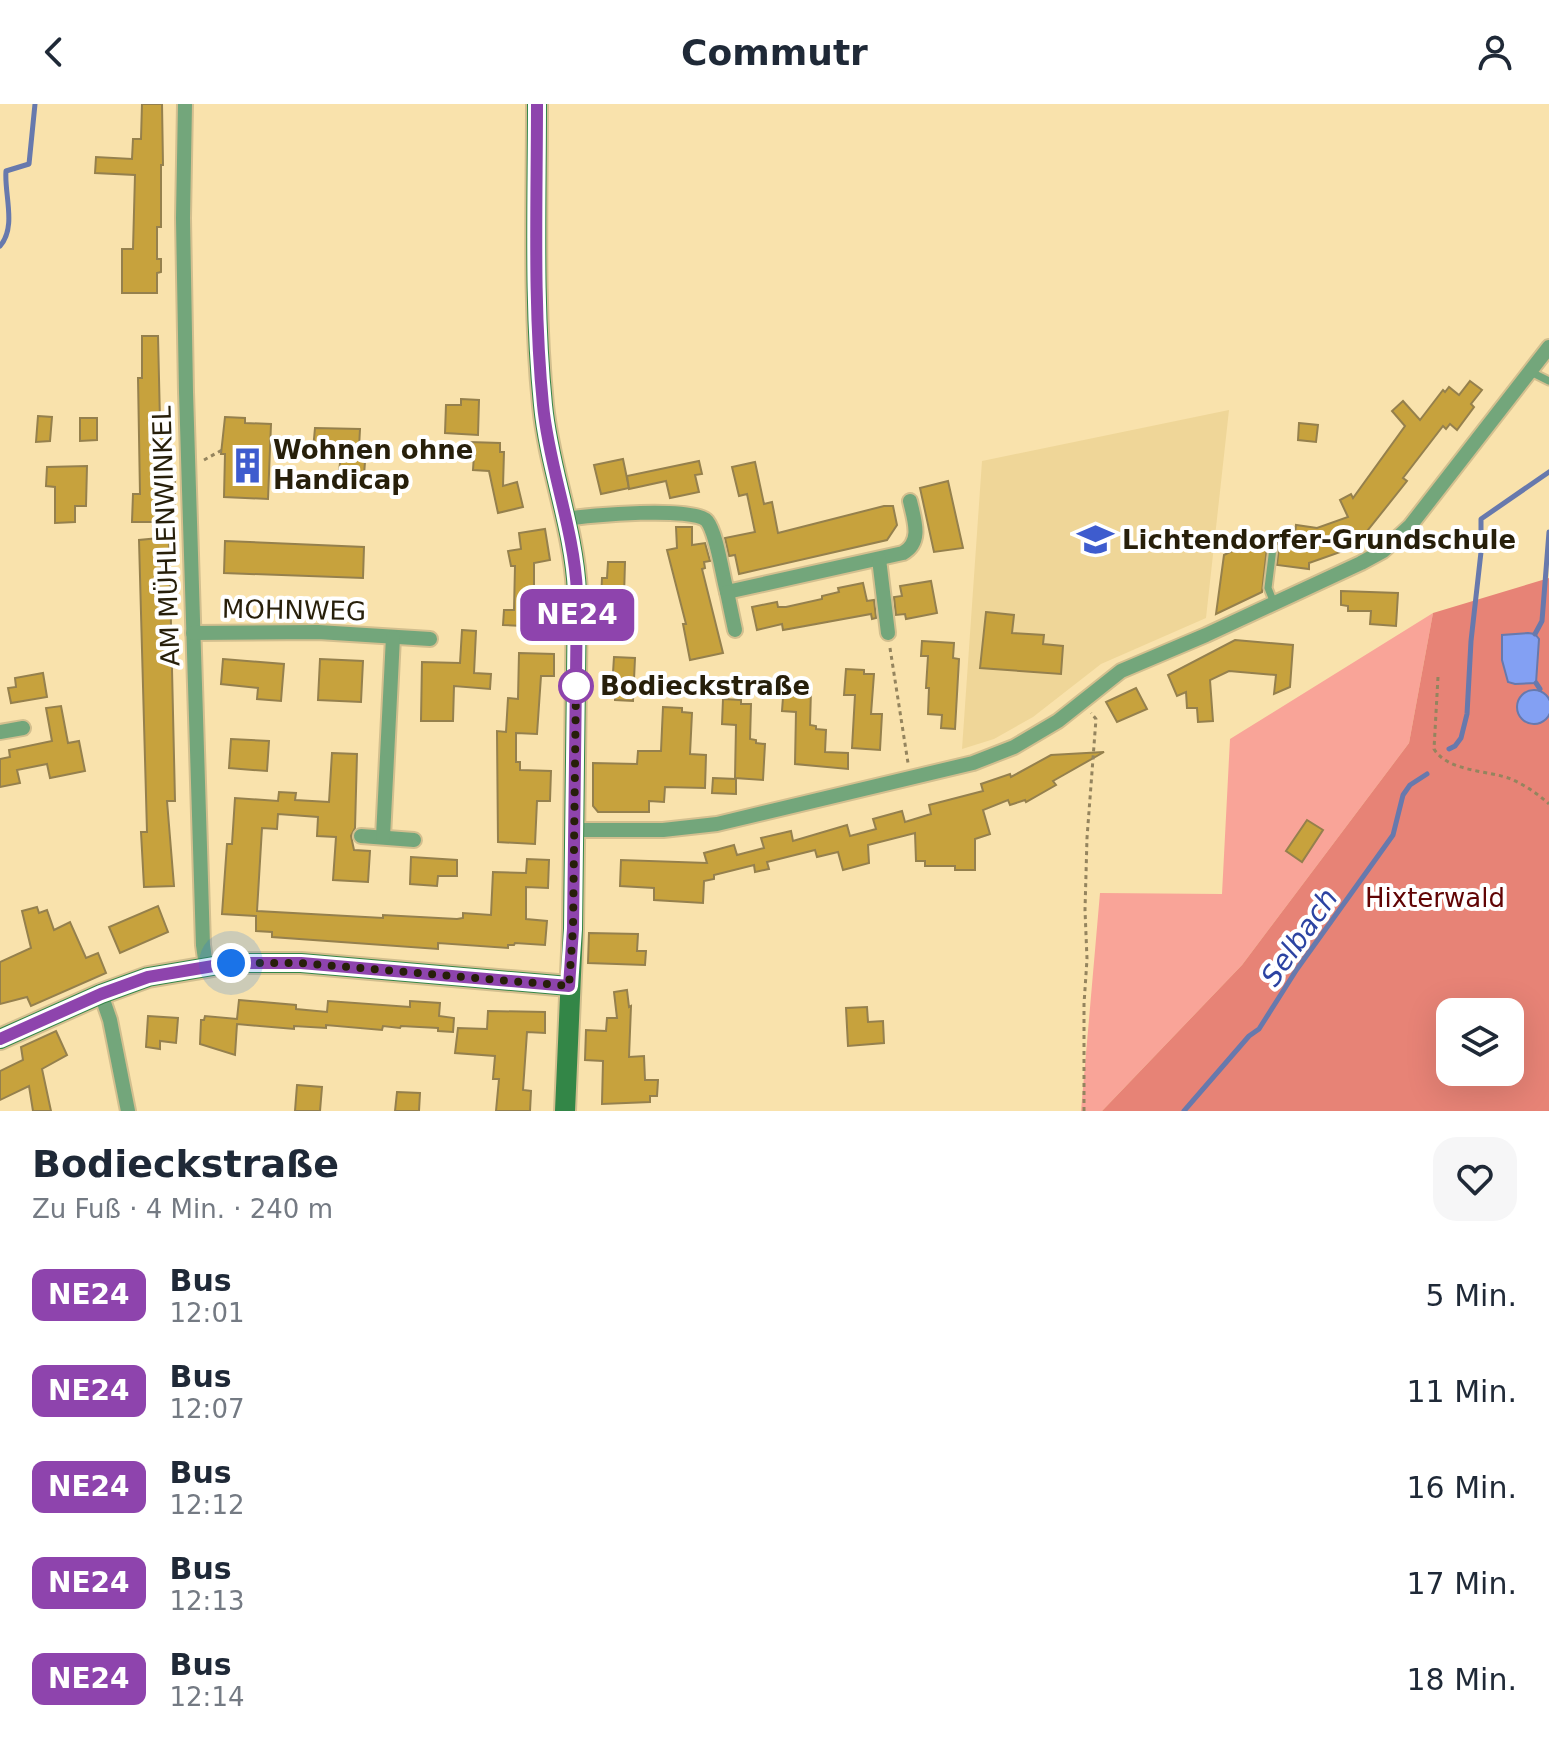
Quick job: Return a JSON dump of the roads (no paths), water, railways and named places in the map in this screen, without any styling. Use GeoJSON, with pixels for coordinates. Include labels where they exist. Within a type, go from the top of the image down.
{"type":"FeatureCollection","features":[{"type":"Feature","properties":{"kind":"main road"},"geometry":{"type":"LineString","coordinates":[[537,104],[537,304],[543,403],[567,519],[577,592],[573,929],[565,1111]]}},
{"type":"Feature","properties":{"kind":"main road"},"geometry":{"type":"LineString","coordinates":[[0,1039],[101,994],[148,977],[206,966],[253,962],[301,963],[569,986]]}},
{"type":"Feature","properties":{"kind":"street","name":"AM MÜHLENWINKEL"},"geometry":{"type":"LineString","coordinates":[[185,104],[183,218],[193,633],[206,966]]}},
{"type":"Feature","properties":{"kind":"street"},"geometry":{"type":"LineString","coordinates":[[572,830],[690,828],[778,811],[910,779],[973,763],[1014,747],[1058,721],[1121,671],[1361,563],[1395,542],[1549,347]]}},
{"type":"Feature","properties":{"kind":"street"},"geometry":{"type":"LineString","coordinates":[[727,592],[903,553],[913,545],[916,531],[910,501]]}},
{"type":"Feature","properties":{"kind":"street"},"geometry":{"type":"LineString","coordinates":[[567,519],[590,515],[687,513],[706,519],[712,532],[735,630]]}},
{"type":"Feature","properties":{"kind":"street"},"geometry":{"type":"LineString","coordinates":[[879,559],[888,633]]}},
{"type":"Feature","properties":{"kind":"street","name":"MOHNWEG"},"geometry":{"type":"LineString","coordinates":[[193,633],[289,632],[430,639]]}},
{"type":"Feature","properties":{"kind":"street","name":"MOHNWEG"},"geometry":{"type":"LineString","coordinates":[[383,837],[393,637]]}},
{"type":"Feature","properties":{"kind":"street"},"geometry":{"type":"LineString","coordinates":[[0,732],[23,728]]}},
{"type":"Feature","properties":{"kind":"street"},"geometry":{"type":"LineString","coordinates":[[361,836],[414,840]]}},
{"type":"Feature","properties":{"kind":"street"},"geometry":{"type":"LineString","coordinates":[[101,994],[110,1020],[128,1111]]}},
{"type":"Feature","properties":{"kind":"lane"},"geometry":{"type":"LineString","coordinates":[[1529,371],[1549,381]]}},
{"type":"Feature","properties":{"kind":"lane"},"geometry":{"type":"LineString","coordinates":[[1273,548],[1268,588],[1274,603]]}},
{"type":"Feature","properties":{"kind":"water"},"geometry":{"type":"Polygon","coordinates":[[[1535,634],[1539,639],[1536,683],[1508,682],[1502,660],[1502,635],[1535,634]]]}},
{"type":"Feature","properties":{"kind":"water"},"geometry":{"type":"Polygon","coordinates":[[[1534,690],[1546,695],[1550,710],[1546,719],[1534,724],[1522,719],[1517,707],[1522,695],[1534,690]]]}},
{"type":"Feature","properties":{"kind":"waterway"},"geometry":{"type":"LineString","coordinates":[[0,246],[9,220],[6,171],[29,164],[35,104]]}},
{"type":"Feature","properties":{"kind":"waterway","name":"Selbach"},"geometry":{"type":"LineString","coordinates":[[1449,749],[1461,738],[1467,714],[1481,519],[1549,472]]}},
{"type":"Feature","properties":{"kind":"waterway"},"geometry":{"type":"LineString","coordinates":[[1535,634],[1542,621],[1549,532]]}},
{"type":"Feature","properties":{"kind":"waterway"},"geometry":{"type":"LineString","coordinates":[[1536,683],[1540,689]]}},
{"type":"Feature","properties":{"kind":"waterway","name":"Selbach"},"geometry":{"type":"LineString","coordinates":[[1184,1111],[1249,1036],[1259,1029],[1297,969],[1393,835],[1403,795],[1410,785],[1427,774]]}},
{"type":"Feature","properties":{"kind":"place","name":"Wohnen ohne Handicap"},"geometry":{"type":"Point","coordinates":[247,465]}},
{"type":"Feature","properties":{"kind":"place","name":"Lichtendorfer-Grundschule"},"geometry":{"type":"Point","coordinates":[1096,540]}},
{"type":"Feature","properties":{"kind":"place","name":"Bodieckstraße"},"geometry":{"type":"Point","coordinates":[576,686]}},
{"type":"Feature","properties":{"kind":"park label","name":"Hixterwald"},"geometry":{"type":"Point","coordinates":[1435,898]}}]}
